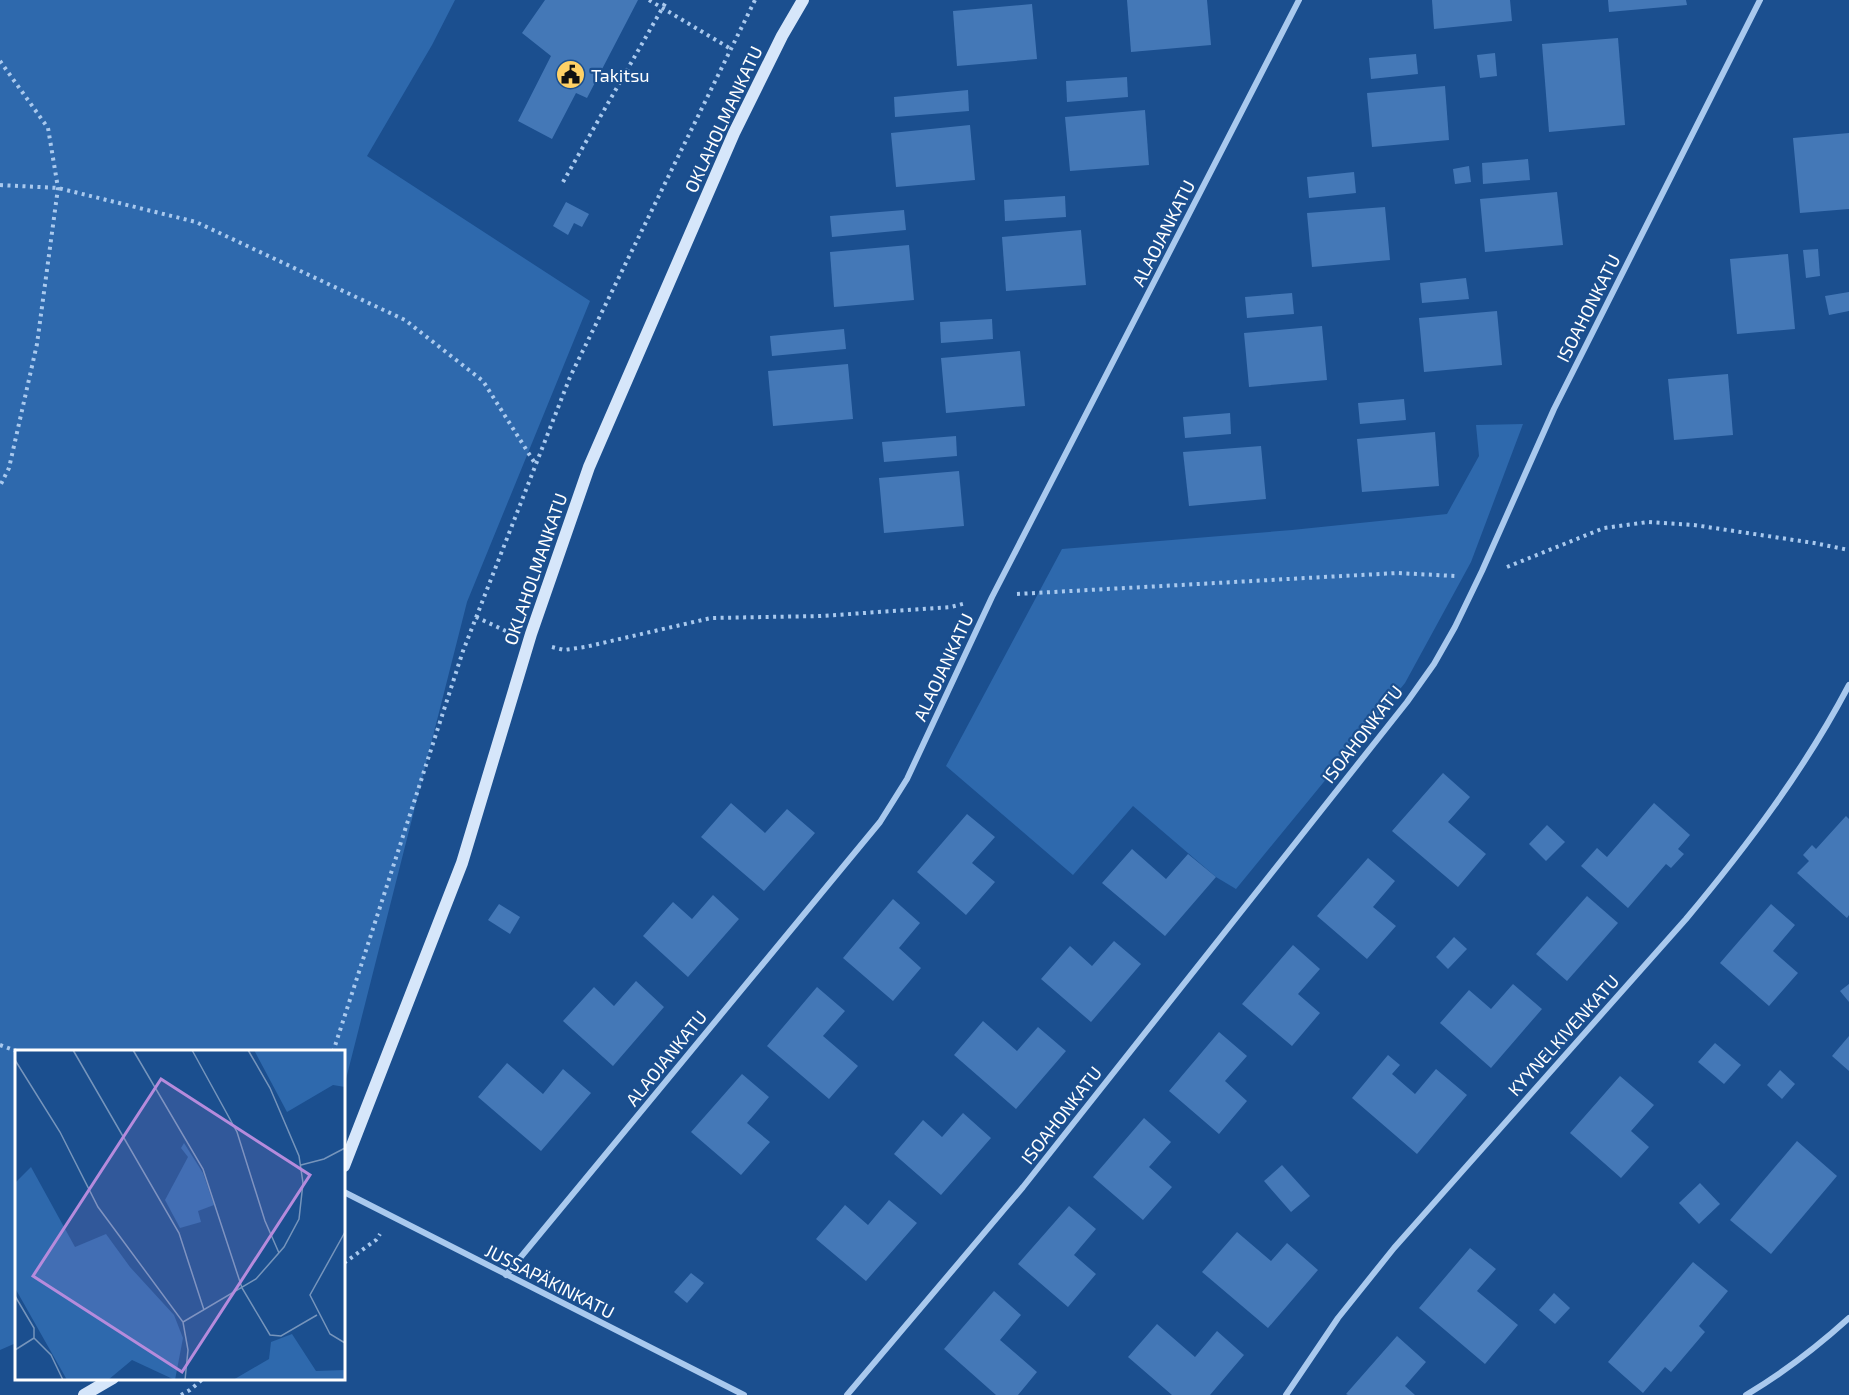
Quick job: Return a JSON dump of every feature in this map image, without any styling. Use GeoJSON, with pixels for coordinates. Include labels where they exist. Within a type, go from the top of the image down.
{"type":"FeatureCollection","features":[{"type":"Feature","properties":{"kind":"street","name":"OKLAHOLMANKATU"},"geometry":{"type":"LineString","coordinates":[[345,1163],[462,863],[529,642],[589,467],[734,133],[802,0]]}},
{"type":"Feature","properties":{"kind":"street","name":"ALAOJANKATU"},"geometry":{"type":"LineString","coordinates":[[506,1275],[880,822],[908,779],[992,597],[1299,0]]}},
{"type":"Feature","properties":{"kind":"street","name":"ISOAHONKATU"},"geometry":{"type":"LineString","coordinates":[[847,1395],[1023,1187],[1407,702],[1434,664],[1479,577],[1559,399],[1760,0]]}},
{"type":"Feature","properties":{"kind":"street","name":"KYYNELKIVENKATU"},"geometry":{"type":"LineString","coordinates":[[1286,1395],[1343,1311],[1394,1248],[1720,879],[1825,730],[1849,685]]}},
{"type":"Feature","properties":{"kind":"street","name":"JUSSAPÄKINKATU"},"geometry":{"type":"LineString","coordinates":[[345,1193],[744,1395]]}},
{"type":"Feature","properties":{"kind":"street"},"geometry":{"type":"LineString","coordinates":[[1746,1395],[1823,1342],[1849,1318]]}},
{"type":"Feature","properties":{"kind":"street"},"geometry":{"type":"LineString","coordinates":[[84,1395],[110,1380]]}},
{"type":"Feature","properties":{"kind":"path"},"geometry":{"type":"LineString","coordinates":[[649,0],[731,49]]}},
{"type":"Feature","properties":{"kind":"path"},"geometry":{"type":"LineString","coordinates":[[563,182],[667,0]]}},
{"type":"Feature","properties":{"kind":"path"},"geometry":{"type":"LineString","coordinates":[[334,1050],[463,651],[570,377],[755,0]]}},
{"type":"Feature","properties":{"kind":"path"},"geometry":{"type":"LineString","coordinates":[[0,61],[48,128],[58,188],[37,344],[9,468],[0,486]]}},
{"type":"Feature","properties":{"kind":"path"},"geometry":{"type":"LineString","coordinates":[[0,185],[58,188],[196,222],[405,320],[483,381],[536,465]]}},
{"type":"Feature","properties":{"kind":"path"},"geometry":{"type":"LineString","coordinates":[[476,617],[529,642],[564,650],[711,618],[821,616],[951,607],[992,597],[1064,590],[1397,573],[1479,577],[1604,528],[1648,522],[1694,525],[1849,550]]}},
{"type":"Feature","properties":{"kind":"path"},"geometry":{"type":"LineString","coordinates":[[0,1045],[15,1051]]}},
{"type":"Feature","properties":{"kind":"path"},"geometry":{"type":"LineString","coordinates":[[345,1262],[376,1240],[392,1218]]}},
{"type":"Feature","properties":{"kind":"path"},"geometry":{"type":"LineString","coordinates":[[181,1395],[202,1380]]}},
{"type":"Feature","properties":{"kind":"shaded area"},"geometry":{"type":"Polygon","coordinates":[[[0,0],[455,0],[432,45],[367,156],[590,301],[467,602],[345,1083],[345,1050],[15,1050],[15,1343],[0,1350],[0,0]]]}},
{"type":"Feature","properties":{"kind":"shaded area"},"geometry":{"type":"Polygon","coordinates":[[[1523,424],[1471,562],[1405,683],[1236,889],[1216,877],[1133,806],[1073,875],[946,766],[1062,549],[1292,530],[1447,514],[1479,456],[1476,425],[1523,424]]]}},
{"type":"Feature","properties":{"kind":"building","name":"Takitsu"},"geometry":{"type":"Polygon","coordinates":[[[545,0],[638,0],[587,98],[576,93],[552,139],[518,121],[551,56],[522,33],[545,0]]]}},
{"type":"Feature","properties":{"kind":"building"},"geometry":{"type":"Polygon","coordinates":[[[1127,0],[1207,0],[1211,45],[1131,52],[1127,0]]]}},
{"type":"Feature","properties":{"kind":"building"},"geometry":{"type":"Polygon","coordinates":[[[1432,0],[1510,0],[1512,21],[1434,29],[1432,0]]]}},
{"type":"Feature","properties":{"kind":"building"},"geometry":{"type":"Polygon","coordinates":[[[1608,0],[1686,0],[1687,5],[1609,12],[1608,0]]]}},
{"type":"Feature","properties":{"kind":"building"},"geometry":{"type":"Polygon","coordinates":[[[1032,4],[1037,59],[957,66],[953,11],[1032,4]]]}},
{"type":"Feature","properties":{"kind":"building"},"geometry":{"type":"Polygon","coordinates":[[[1618,38],[1625,125],[1549,132],[1542,44],[1618,38]]]}},
{"type":"Feature","properties":{"kind":"building"},"geometry":{"type":"Polygon","coordinates":[[[1495,53],[1497,76],[1480,78],[1477,55],[1495,53]]]}},
{"type":"Feature","properties":{"kind":"building"},"geometry":{"type":"Polygon","coordinates":[[[1416,54],[1418,74],[1371,79],[1369,58],[1416,54]]]}},
{"type":"Feature","properties":{"kind":"building"},"geometry":{"type":"Polygon","coordinates":[[[1127,77],[1128,97],[1067,102],[1066,81],[1127,77]]]}},
{"type":"Feature","properties":{"kind":"building"},"geometry":{"type":"Polygon","coordinates":[[[1445,86],[1449,140],[1372,147],[1367,93],[1445,86]]]}},
{"type":"Feature","properties":{"kind":"building"},"geometry":{"type":"Polygon","coordinates":[[[968,90],[969,111],[895,117],[894,97],[968,90]]]}},
{"type":"Feature","properties":{"kind":"building"},"geometry":{"type":"Polygon","coordinates":[[[1145,110],[1149,165],[1070,171],[1065,117],[1145,110]]]}},
{"type":"Feature","properties":{"kind":"building"},"geometry":{"type":"Polygon","coordinates":[[[970,125],[975,180],[896,187],[891,133],[970,125]]]}},
{"type":"Feature","properties":{"kind":"building"},"geometry":{"type":"Polygon","coordinates":[[[1849,133],[1849,209],[1800,213],[1793,138],[1849,133]]]}},
{"type":"Feature","properties":{"kind":"building"},"geometry":{"type":"Polygon","coordinates":[[[1528,159],[1530,180],[1483,184],[1482,163],[1528,159]]]}},
{"type":"Feature","properties":{"kind":"building"},"geometry":{"type":"Polygon","coordinates":[[[1469,166],[1471,182],[1455,184],[1453,169],[1469,166]]]}},
{"type":"Feature","properties":{"kind":"building"},"geometry":{"type":"Polygon","coordinates":[[[1354,172],[1356,193],[1309,198],[1307,177],[1354,172]]]}},
{"type":"Feature","properties":{"kind":"building"},"geometry":{"type":"Polygon","coordinates":[[[1557,192],[1563,245],[1485,252],[1480,199],[1557,192]]]}},
{"type":"Feature","properties":{"kind":"building"},"geometry":{"type":"Polygon","coordinates":[[[1065,196],[1066,217],[1005,221],[1004,200],[1065,196]]]}},
{"type":"Feature","properties":{"kind":"building"},"geometry":{"type":"Polygon","coordinates":[[[566,202],[589,214],[582,227],[574,223],[568,235],[553,226],[566,202]]]}},
{"type":"Feature","properties":{"kind":"building"},"geometry":{"type":"Polygon","coordinates":[[[1385,207],[1390,260],[1312,267],[1307,213],[1385,207]]]}},
{"type":"Feature","properties":{"kind":"building"},"geometry":{"type":"Polygon","coordinates":[[[904,210],[906,230],[832,237],[830,216],[904,210]]]}},
{"type":"Feature","properties":{"kind":"building"},"geometry":{"type":"Polygon","coordinates":[[[1081,230],[1086,285],[1006,291],[1002,237],[1081,230]]]}},
{"type":"Feature","properties":{"kind":"building"},"geometry":{"type":"Polygon","coordinates":[[[909,245],[914,300],[834,307],[830,252],[909,245]]]}},
{"type":"Feature","properties":{"kind":"building"},"geometry":{"type":"Polygon","coordinates":[[[1818,249],[1820,276],[1806,278],[1803,250],[1818,249]]]}},
{"type":"Feature","properties":{"kind":"building"},"geometry":{"type":"Polygon","coordinates":[[[1788,254],[1795,329],[1737,334],[1730,259],[1788,254]]]}},
{"type":"Feature","properties":{"kind":"building"},"geometry":{"type":"Polygon","coordinates":[[[1466,278],[1469,299],[1422,303],[1420,283],[1466,278]]]}},
{"type":"Feature","properties":{"kind":"building"},"geometry":{"type":"Polygon","coordinates":[[[1849,292],[1849,311],[1829,315],[1825,296],[1849,292]]]}},
{"type":"Feature","properties":{"kind":"building"},"geometry":{"type":"Polygon","coordinates":[[[1292,293],[1294,314],[1247,318],[1245,297],[1292,293]]]}},
{"type":"Feature","properties":{"kind":"building"},"geometry":{"type":"Polygon","coordinates":[[[1497,311],[1502,365],[1424,372],[1419,318],[1497,311]]]}},
{"type":"Feature","properties":{"kind":"building"},"geometry":{"type":"Polygon","coordinates":[[[992,319],[993,339],[941,343],[940,322],[992,319]]]}},
{"type":"Feature","properties":{"kind":"building"},"geometry":{"type":"Polygon","coordinates":[[[1322,326],[1327,380],[1249,387],[1244,333],[1322,326]]]}},
{"type":"Feature","properties":{"kind":"building"},"geometry":{"type":"Polygon","coordinates":[[[844,329],[846,349],[772,356],[770,336],[844,329]]]}},
{"type":"Feature","properties":{"kind":"building"},"geometry":{"type":"Polygon","coordinates":[[[1020,351],[1025,406],[946,413],[941,358],[1020,351]]]}},
{"type":"Feature","properties":{"kind":"building"},"geometry":{"type":"Polygon","coordinates":[[[848,364],[853,419],[773,426],[768,371],[848,364]]]}},
{"type":"Feature","properties":{"kind":"building"},"geometry":{"type":"Polygon","coordinates":[[[1728,374],[1733,435],[1674,440],[1668,379],[1728,374]]]}},
{"type":"Feature","properties":{"kind":"building"},"geometry":{"type":"Polygon","coordinates":[[[1404,399],[1406,420],[1360,424],[1358,403],[1404,399]]]}},
{"type":"Feature","properties":{"kind":"building"},"geometry":{"type":"Polygon","coordinates":[[[1230,413],[1231,434],[1185,438],[1183,417],[1230,413]]]}},
{"type":"Feature","properties":{"kind":"building"},"geometry":{"type":"Polygon","coordinates":[[[1435,432],[1439,486],[1362,492],[1357,439],[1435,432]]]}},
{"type":"Feature","properties":{"kind":"building"},"geometry":{"type":"Polygon","coordinates":[[[956,436],[957,456],[884,462],[882,442],[956,436]]]}},
{"type":"Feature","properties":{"kind":"building"},"geometry":{"type":"Polygon","coordinates":[[[1261,446],[1266,499],[1189,506],[1183,452],[1261,446]]]}},
{"type":"Feature","properties":{"kind":"building"},"geometry":{"type":"Polygon","coordinates":[[[959,471],[964,526],[884,533],[879,478],[959,471]]]}},
{"type":"Feature","properties":{"kind":"building"},"geometry":{"type":"Polygon","coordinates":[[[1443,773],[1470,797],[1448,822],[1486,854],[1458,887],[1392,831],[1443,773]]]}},
{"type":"Feature","properties":{"kind":"building"},"geometry":{"type":"Polygon","coordinates":[[[731,803],[765,833],[787,809],[815,833],[764,891],[701,837],[731,803]]]}},
{"type":"Feature","properties":{"kind":"building"},"geometry":{"type":"Polygon","coordinates":[[[1654,803],[1690,835],[1678,849],[1684,854],[1671,868],[1666,864],[1628,908],[1581,866],[1597,848],[1607,857],[1654,803]]]}},
{"type":"Feature","properties":{"kind":"building"},"geometry":{"type":"Polygon","coordinates":[[[967,814],[995,837],[972,863],[995,882],[966,915],[917,872],[967,814]]]}},
{"type":"Feature","properties":{"kind":"building"},"geometry":{"type":"Polygon","coordinates":[[[1846,816],[1849,819],[1849,915],[1847,918],[1797,873],[1809,861],[1803,855],[1812,845],[1816,849],[1846,816]]]}},
{"type":"Feature","properties":{"kind":"building"},"geometry":{"type":"Polygon","coordinates":[[[1547,825],[1565,842],[1546,861],[1529,844],[1547,825]]]}},
{"type":"Feature","properties":{"kind":"building"},"geometry":{"type":"Polygon","coordinates":[[[1132,849],[1166,879],[1188,854],[1216,877],[1165,936],[1102,883],[1132,849]]]}},
{"type":"Feature","properties":{"kind":"building"},"geometry":{"type":"Polygon","coordinates":[[[1368,858],[1395,881],[1373,907],[1396,926],[1367,959],[1317,916],[1368,858]]]}},
{"type":"Feature","properties":{"kind":"building"},"geometry":{"type":"Polygon","coordinates":[[[713,895],[739,919],[688,977],[643,936],[673,902],[692,919],[713,895]]]}},
{"type":"Feature","properties":{"kind":"building"},"geometry":{"type":"Polygon","coordinates":[[[1587,896],[1618,923],[1567,981],[1536,954],[1587,896]]]}},
{"type":"Feature","properties":{"kind":"building"},"geometry":{"type":"Polygon","coordinates":[[[893,899],[920,923],[899,948],[921,968],[893,1001],[843,958],[893,899]]]}},
{"type":"Feature","properties":{"kind":"building"},"geometry":{"type":"Polygon","coordinates":[[[499,904],[520,917],[510,934],[488,920],[499,904]]]}},
{"type":"Feature","properties":{"kind":"building"},"geometry":{"type":"Polygon","coordinates":[[[1771,904],[1795,925],[1773,951],[1798,973],[1769,1006],[1720,963],[1771,904]]]}},
{"type":"Feature","properties":{"kind":"building"},"geometry":{"type":"Polygon","coordinates":[[[1454,937],[1467,949],[1448,969],[1436,957],[1454,937]]]}},
{"type":"Feature","properties":{"kind":"building"},"geometry":{"type":"Polygon","coordinates":[[[1114,941],[1141,964],[1091,1022],[1041,979],[1070,946],[1092,966],[1114,941]]]}},
{"type":"Feature","properties":{"kind":"building"},"geometry":{"type":"Polygon","coordinates":[[[1293,945],[1320,969],[1298,994],[1320,1013],[1292,1046],[1242,1004],[1293,945]]]}},
{"type":"Feature","properties":{"kind":"building"},"geometry":{"type":"Polygon","coordinates":[[[636,981],[664,1007],[613,1066],[563,1021],[594,987],[614,1006],[636,981]]]}},
{"type":"Feature","properties":{"kind":"building"},"geometry":{"type":"Polygon","coordinates":[[[1513,984],[1542,1009],[1491,1068],[1440,1023],[1469,990],[1491,1009],[1513,984]]]}},
{"type":"Feature","properties":{"kind":"building"},"geometry":{"type":"Polygon","coordinates":[[[1849,984],[1849,1002],[1840,991],[1849,984]]]}},
{"type":"Feature","properties":{"kind":"building"},"geometry":{"type":"Polygon","coordinates":[[[817,987],[845,1011],[823,1036],[858,1066],[829,1099],[767,1046],[817,987]]]}},
{"type":"Feature","properties":{"kind":"building"},"geometry":{"type":"Polygon","coordinates":[[[983,1021],[1017,1051],[1038,1027],[1066,1051],[1016,1109],[954,1055],[983,1021]]]}},
{"type":"Feature","properties":{"kind":"building"},"geometry":{"type":"Polygon","coordinates":[[[1219,1032],[1247,1056],[1225,1081],[1247,1101],[1219,1134],[1169,1091],[1219,1032]]]}},
{"type":"Feature","properties":{"kind":"building"},"geometry":{"type":"Polygon","coordinates":[[[1849,1036],[1849,1071],[1832,1056],[1849,1036]]]}},
{"type":"Feature","properties":{"kind":"building"},"geometry":{"type":"Polygon","coordinates":[[[1715,1043],[1741,1065],[1724,1084],[1698,1062],[1715,1043]]]}},
{"type":"Feature","properties":{"kind":"building"},"geometry":{"type":"Polygon","coordinates":[[[1388,1055],[1400,1065],[1392,1074],[1415,1094],[1436,1069],[1467,1095],[1417,1154],[1352,1098],[1388,1055]]]}},
{"type":"Feature","properties":{"kind":"building"},"geometry":{"type":"Polygon","coordinates":[[[507,1063],[543,1094],[563,1069],[591,1093],[541,1151],[478,1097],[507,1063]]]}},
{"type":"Feature","properties":{"kind":"building"},"geometry":{"type":"Polygon","coordinates":[[[1780,1070],[1795,1084],[1782,1099],[1767,1085],[1780,1070]]]}},
{"type":"Feature","properties":{"kind":"building"},"geometry":{"type":"Polygon","coordinates":[[[742,1074],[769,1097],[747,1123],[770,1142],[741,1175],[691,1132],[742,1074]]]}},
{"type":"Feature","properties":{"kind":"building"},"geometry":{"type":"Polygon","coordinates":[[[1620,1076],[1654,1105],[1631,1131],[1649,1147],[1621,1178],[1570,1133],[1620,1076]]]}},
{"type":"Feature","properties":{"kind":"building"},"geometry":{"type":"Polygon","coordinates":[[[963,1113],[991,1138],[941,1195],[894,1154],[923,1120],[942,1137],[963,1113]]]}},
{"type":"Feature","properties":{"kind":"building"},"geometry":{"type":"Polygon","coordinates":[[[1144,1118],[1171,1142],[1149,1167],[1172,1187],[1143,1220],[1093,1177],[1144,1118]]]}},
{"type":"Feature","properties":{"kind":"building"},"geometry":{"type":"Polygon","coordinates":[[[1797,1141],[1837,1176],[1771,1254],[1730,1220],[1797,1141]]]}},
{"type":"Feature","properties":{"kind":"building"},"geometry":{"type":"Polygon","coordinates":[[[1282,1165],[1310,1196],[1291,1212],[1264,1181],[1282,1165]]]}},
{"type":"Feature","properties":{"kind":"building"},"geometry":{"type":"Polygon","coordinates":[[[1700,1183],[1720,1204],[1699,1224],[1679,1203],[1700,1183]]]}},
{"type":"Feature","properties":{"kind":"building"},"geometry":{"type":"Polygon","coordinates":[[[889,1200],[917,1223],[866,1281],[816,1239],[845,1205],[868,1225],[889,1200]]]}},
{"type":"Feature","properties":{"kind":"building"},"geometry":{"type":"Polygon","coordinates":[[[1069,1206],[1096,1229],[1074,1255],[1096,1274],[1068,1307],[1018,1264],[1069,1206]]]}},
{"type":"Feature","properties":{"kind":"building"},"geometry":{"type":"Polygon","coordinates":[[[1237,1232],[1271,1261],[1287,1243],[1318,1270],[1268,1328],[1202,1272],[1237,1232]]]}},
{"type":"Feature","properties":{"kind":"building"},"geometry":{"type":"Polygon","coordinates":[[[1470,1248],[1496,1269],[1477,1291],[1518,1325],[1485,1364],[1419,1308],[1470,1248]]]}},
{"type":"Feature","properties":{"kind":"building"},"geometry":{"type":"Polygon","coordinates":[[[1693,1262],[1728,1291],[1699,1326],[1705,1332],[1671,1372],[1665,1367],[1643,1393],[1608,1362],[1693,1262]]]}},
{"type":"Feature","properties":{"kind":"building"},"geometry":{"type":"Polygon","coordinates":[[[691,1273],[704,1283],[687,1303],[674,1292],[691,1273]]]}},
{"type":"Feature","properties":{"kind":"building"},"geometry":{"type":"Polygon","coordinates":[[[994,1291],[1021,1315],[1000,1340],[1037,1372],[1018,1395],[996,1395],[944,1349],[994,1291]]]}},
{"type":"Feature","properties":{"kind":"building"},"geometry":{"type":"Polygon","coordinates":[[[1554,1293],[1570,1308],[1555,1324],[1539,1310],[1554,1293]]]}},
{"type":"Feature","properties":{"kind":"building"},"geometry":{"type":"Polygon","coordinates":[[[1157,1324],[1195,1357],[1217,1331],[1244,1355],[1210,1395],[1172,1395],[1128,1357],[1157,1324]]]}},
{"type":"Feature","properties":{"kind":"building"},"geometry":{"type":"Polygon","coordinates":[[[1397,1336],[1426,1362],[1405,1386],[1415,1395],[1346,1394],[1397,1336]]]}},
{"type":"Feature","properties":{"kind":"place","name":"Takitsu"},"geometry":{"type":"Point","coordinates":[570,75]}}]}
